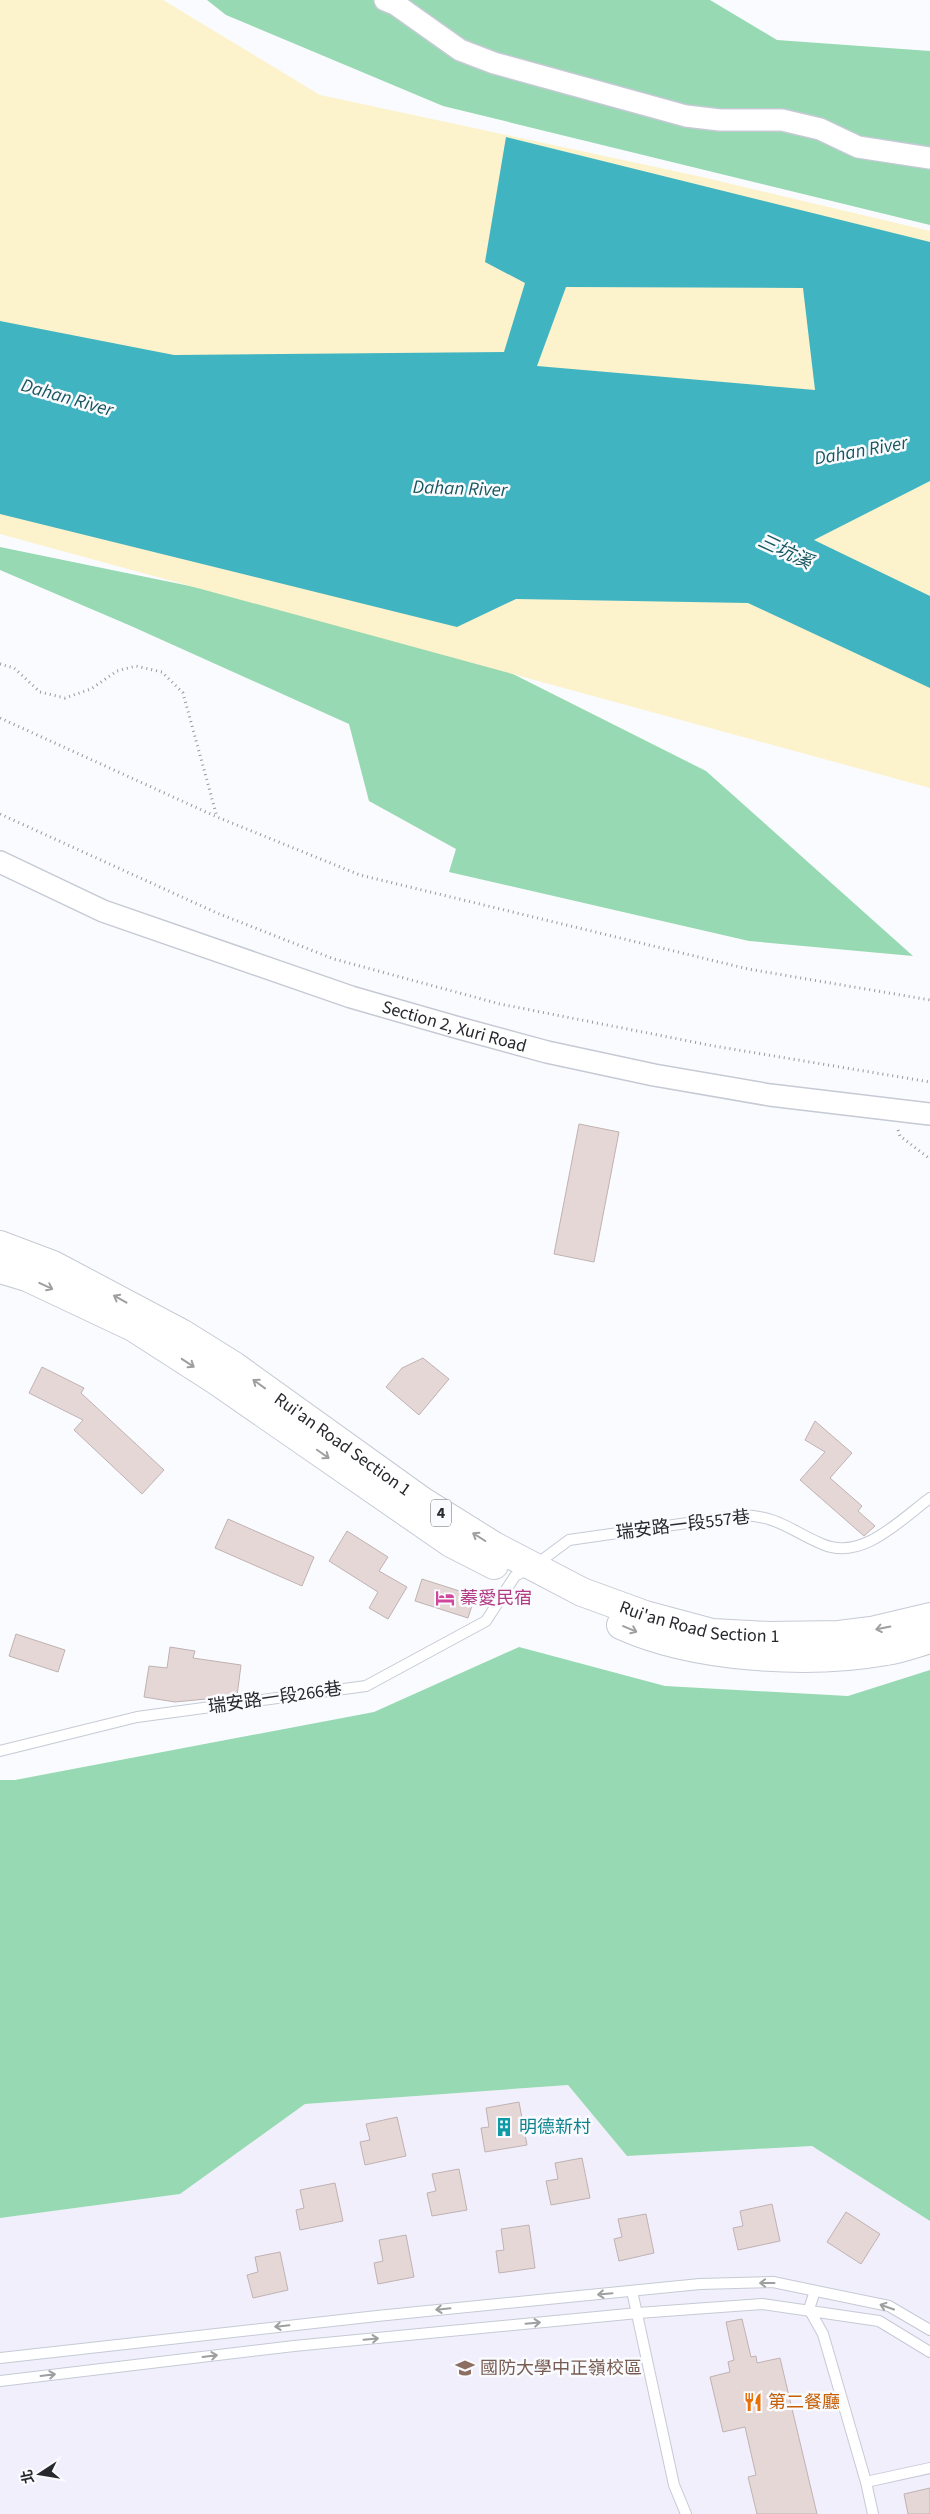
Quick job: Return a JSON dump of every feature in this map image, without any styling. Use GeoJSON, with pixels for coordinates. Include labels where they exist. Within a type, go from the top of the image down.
{"type":"FeatureCollection","features":[{"type":"Feature","properties":{"kind":"main road","name":"Rui'an Road Section 1"},"geometry":{"type":"LineString","coordinates":[[0,1245],[53,1265],[181,1333],[234,1366],[422,1501],[494,1546],[525,1571],[633,1631],[678,1645],[726,1652],[792,1657],[838,1656],[886,1651],[930,1639]]}},
{"type":"Feature","properties":{"kind":"main road","name":"Rui'an Road Section 1"},"geometry":{"type":"LineString","coordinates":[[0,1269],[26,1277],[133,1327],[225,1387],[451,1543],[525,1571],[644,1615],[712,1633],[769,1636],[839,1635],[880,1629],[930,1617]]}},
{"type":"Feature","properties":{"kind":"street"},"geometry":{"type":"LineString","coordinates":[[385,0],[395,4],[460,50],[494,63],[686,116],[720,120],[782,120],[820,129],[858,147],[930,158]]}},
{"type":"Feature","properties":{"kind":"street","name":"Section 2, Xuri Road"},"geometry":{"type":"LineString","coordinates":[[0,862],[121,918],[351,997],[546,1052],[654,1075],[770,1095],[930,1114]]}},
{"type":"Feature","properties":{"kind":"lane","name":"瑞安路一段557巷"},"geometry":{"type":"LineString","coordinates":[[525,1571],[569,1540],[743,1515],[759,1516],[784,1524],[824,1545],[846,1549],[876,1539],[930,1498]]}},
{"type":"Feature","properties":{"kind":"lane","name":"瑞安路一段266巷"},"geometry":{"type":"LineString","coordinates":[[0,1751],[137,1717],[366,1686],[486,1621],[525,1571]]}},
{"type":"Feature","properties":{"kind":"lane"},"geometry":{"type":"LineString","coordinates":[[0,2358],[378,2316],[700,2284],[773,2282],[889,2306],[930,2330]]}},
{"type":"Feature","properties":{"kind":"lane"},"geometry":{"type":"LineString","coordinates":[[632,2291],[674,2485],[686,2514]]}},
{"type":"Feature","properties":{"kind":"lane"},"geometry":{"type":"LineString","coordinates":[[808,2309],[815,2291]]}},
{"type":"Feature","properties":{"kind":"lane"},"geometry":{"type":"LineString","coordinates":[[0,2380],[294,2346],[762,2304],[808,2309],[879,2321],[930,2352]]}},
{"type":"Feature","properties":{"kind":"lane"},"geometry":{"type":"LineString","coordinates":[[808,2309],[823,2334],[866,2482],[873,2514]]}},
{"type":"Feature","properties":{"kind":"lane"},"geometry":{"type":"LineString","coordinates":[[866,2482],[930,2468]]}},
{"type":"Feature","properties":{"kind":"path"},"geometry":{"type":"LineString","coordinates":[[0,664],[14,668],[40,692],[65,698],[91,689],[117,671],[136,666],[162,672],[182,693],[217,817]]}},
{"type":"Feature","properties":{"kind":"path"},"geometry":{"type":"LineString","coordinates":[[0,718],[217,817],[360,875],[748,968],[930,1000]]}},
{"type":"Feature","properties":{"kind":"path"},"geometry":{"type":"LineString","coordinates":[[0,814],[217,913],[334,960],[510,1006],[714,1046],[930,1082]]}},
{"type":"Feature","properties":{"kind":"path"},"geometry":{"type":"LineString","coordinates":[[889,1110],[900,1136],[930,1160]]}},
{"type":"Feature","properties":{"kind":"shaded area","name":"國防大學中正嶺校區"},"geometry":{"type":"Polygon","coordinates":[[[568,2085],[627,2156],[812,2146],[930,2221],[930,2514],[0,2514],[0,2218],[180,2194],[305,2104],[568,2085]]]}},
{"type":"Feature","properties":{"kind":"green space"},"geometry":{"type":"Polygon","coordinates":[[[207,0],[710,0],[777,40],[930,51],[930,225],[443,106],[226,15],[207,0]]]}},
{"type":"Feature","properties":{"kind":"green space"},"geometry":{"type":"Polygon","coordinates":[[[0,547],[219,592],[489,662],[706,771],[913,956],[749,941],[449,872],[456,849],[369,801],[349,724],[131,626],[0,570],[0,547]]]}},
{"type":"Feature","properties":{"kind":"green space"},"geometry":{"type":"Polygon","coordinates":[[[519,1647],[665,1686],[848,1696],[930,1670],[930,2221],[812,2146],[627,2156],[568,2085],[305,2104],[180,2194],[0,2218],[0,1780],[15,1780],[374,1712],[519,1647]]]}},
{"type":"Feature","properties":{"kind":"sand"},"geometry":{"type":"Polygon","coordinates":[[[0,0],[163,0],[320,95],[702,177],[930,231],[930,788],[0,534],[0,0]]]}},
{"type":"Feature","properties":{"kind":"water"},"geometry":{"type":"Polygon","coordinates":[[[506,137],[930,242],[930,481],[814,540],[930,596],[930,688],[748,603],[516,599],[457,627],[0,514],[0,321],[174,355],[504,352],[525,283],[485,262],[506,137]],[[566,287],[537,366],[815,390],[803,288],[566,287]]]}},
{"type":"Feature","properties":{"kind":"building"},"geometry":{"type":"Polygon","coordinates":[[[579,1124],[619,1132],[594,1262],[554,1254],[579,1124]]]}},
{"type":"Feature","properties":{"kind":"building"},"geometry":{"type":"Polygon","coordinates":[[[423,1358],[449,1379],[419,1415],[386,1387],[402,1368],[423,1358]]]}},
{"type":"Feature","properties":{"kind":"building"},"geometry":{"type":"Polygon","coordinates":[[[42,1367],[84,1388],[81,1393],[164,1470],[142,1494],[74,1430],[83,1420],[29,1393],[42,1367]]]}},
{"type":"Feature","properties":{"kind":"building"},"geometry":{"type":"Polygon","coordinates":[[[815,1421],[852,1453],[830,1478],[862,1506],[858,1511],[875,1526],[864,1536],[800,1480],[825,1452],[805,1440],[815,1421]]]}},
{"type":"Feature","properties":{"kind":"building"},"geometry":{"type":"Polygon","coordinates":[[[228,1519],[314,1557],[302,1586],[215,1548],[228,1519]]]}},
{"type":"Feature","properties":{"kind":"building"},"geometry":{"type":"Polygon","coordinates":[[[347,1531],[388,1557],[379,1571],[407,1587],[388,1619],[369,1608],[378,1592],[329,1561],[347,1531]]]}},
{"type":"Feature","properties":{"kind":"building","name":"蓁愛民宿"},"geometry":{"type":"Polygon","coordinates":[[[422,1579],[475,1596],[468,1618],[415,1601],[422,1579]]]}},
{"type":"Feature","properties":{"kind":"building"},"geometry":{"type":"Polygon","coordinates":[[[16,1634],[65,1650],[58,1672],[9,1656],[16,1634]]]}},
{"type":"Feature","properties":{"kind":"building"},"geometry":{"type":"Polygon","coordinates":[[[170,1647],[195,1651],[193,1658],[241,1665],[237,1696],[175,1702],[144,1697],[149,1666],[167,1668],[170,1647]]]}},
{"type":"Feature","properties":{"kind":"building","name":"明德新村"},"geometry":{"type":"Polygon","coordinates":[[[519,2102],[527,2145],[485,2152],[481,2128],[489,2127],[486,2108],[519,2102]]]}},
{"type":"Feature","properties":{"kind":"building"},"geometry":{"type":"Polygon","coordinates":[[[397,2117],[406,2156],[365,2165],[360,2142],[370,2140],[366,2124],[397,2117]]]}},
{"type":"Feature","properties":{"kind":"building","name":"明德新村"},"geometry":{"type":"Polygon","coordinates":[[[582,2158],[590,2198],[551,2205],[546,2181],[558,2179],[555,2163],[582,2158]]]}},
{"type":"Feature","properties":{"kind":"building"},"geometry":{"type":"Polygon","coordinates":[[[459,2169],[467,2210],[432,2216],[427,2193],[436,2191],[432,2174],[459,2169]]]}},
{"type":"Feature","properties":{"kind":"building"},"geometry":{"type":"Polygon","coordinates":[[[335,2183],[343,2221],[300,2230],[296,2210],[304,2208],[300,2190],[335,2183]]]}},
{"type":"Feature","properties":{"kind":"building"},"geometry":{"type":"Polygon","coordinates":[[[772,2204],[780,2241],[738,2250],[733,2228],[743,2226],[740,2211],[772,2204]]]}},
{"type":"Feature","properties":{"kind":"building"},"geometry":{"type":"Polygon","coordinates":[[[846,2212],[880,2234],[861,2264],[827,2242],[846,2212]]]}},
{"type":"Feature","properties":{"kind":"building"},"geometry":{"type":"Polygon","coordinates":[[[646,2214],[654,2253],[619,2261],[614,2239],[622,2237],[618,2219],[646,2214]]]}},
{"type":"Feature","properties":{"kind":"building"},"geometry":{"type":"Polygon","coordinates":[[[529,2225],[535,2268],[499,2273],[496,2251],[504,2250],[501,2229],[529,2225]]]}},
{"type":"Feature","properties":{"kind":"building"},"geometry":{"type":"Polygon","coordinates":[[[406,2235],[414,2277],[378,2284],[374,2263],[383,2261],[379,2240],[406,2235]]]}},
{"type":"Feature","properties":{"kind":"building"},"geometry":{"type":"Polygon","coordinates":[[[280,2252],[288,2290],[253,2298],[247,2275],[258,2272],[255,2257],[280,2252]]]}},
{"type":"Feature","properties":{"kind":"building","name":"第二餐廳"},"geometry":{"type":"Polygon","coordinates":[[[742,2319],[751,2357],[756,2356],[757,2363],[780,2358],[817,2514],[757,2514],[748,2477],[756,2475],[745,2427],[723,2432],[710,2377],[730,2372],[728,2362],[734,2360],[726,2322],[742,2319]]]}},
{"type":"Feature","properties":{"kind":"building"},"geometry":{"type":"Polygon","coordinates":[[[930,2488],[930,2514],[908,2514],[904,2494],[930,2488]]]}},
{"type":"Feature","properties":{"kind":"place","name":"蓁愛民宿"},"geometry":{"type":"Point","coordinates":[445,1598]}},
{"type":"Feature","properties":{"kind":"place","name":"明德新村"},"geometry":{"type":"Point","coordinates":[504,2127]}},
{"type":"Feature","properties":{"kind":"place","name":"國防大學中正嶺校區"},"geometry":{"type":"Point","coordinates":[465,2368]}},
{"type":"Feature","properties":{"kind":"place","name":"第二餐廳"},"geometry":{"type":"Point","coordinates":[753,2402]}},
{"type":"Feature","properties":{"kind":"water label","name":"Dahan River"},"geometry":{"type":"Point","coordinates":[67,398]}},
{"type":"Feature","properties":{"kind":"water label","name":"Dahan River"},"geometry":{"type":"Point","coordinates":[861,451]}},
{"type":"Feature","properties":{"kind":"water label","name":"Dahan River"},"geometry":{"type":"Point","coordinates":[460,489]}},
{"type":"Feature","properties":{"kind":"water label","name":"三坑溪"},"geometry":{"type":"Point","coordinates":[785,552]}}]}
